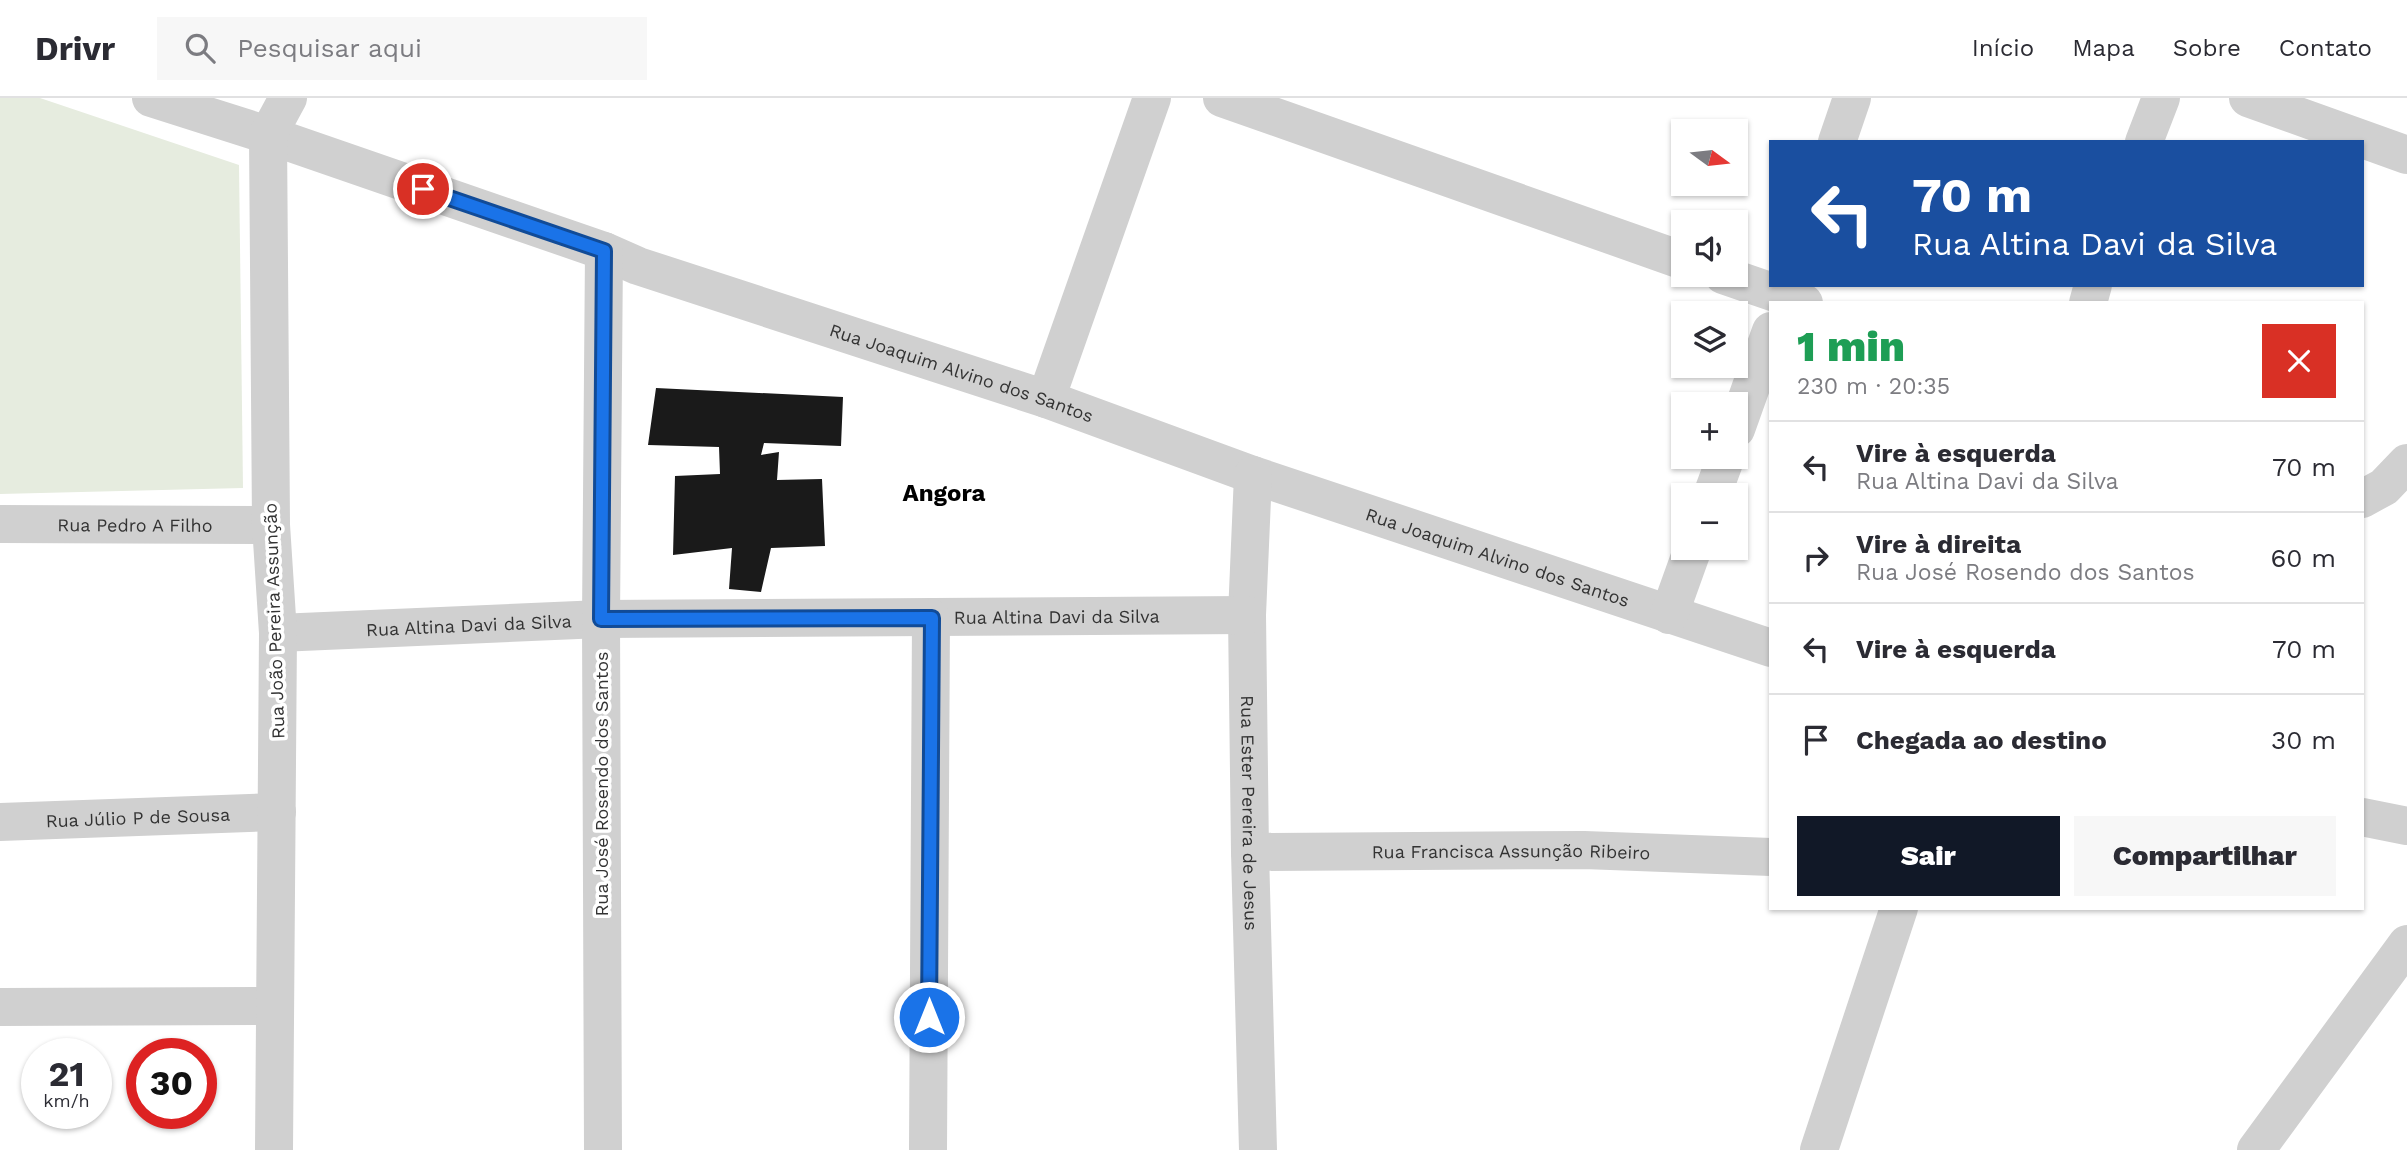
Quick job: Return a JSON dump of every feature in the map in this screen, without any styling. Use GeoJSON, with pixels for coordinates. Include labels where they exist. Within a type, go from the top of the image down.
{"type":"FeatureCollection","features":[{"type":"Feature","properties":{"kind":"street","name":"Rua Joaquim Alvino dos Santos"},"geometry":{"type":"LineString","coordinates":[[151,98],[268,135],[604,251],[638,266],[1046,399],[1253,475],[1769,647]]}},
{"type":"Feature","properties":{"kind":"street","name":"Rua João Pereira Assunção"},"geometry":{"type":"LineString","coordinates":[[274,1150],[278,633],[271,525],[268,135],[288,98]]}},
{"type":"Feature","properties":{"kind":"street"},"geometry":{"type":"LineString","coordinates":[[1046,399],[1152,98]]}},
{"type":"Feature","properties":{"kind":"street"},"geometry":{"type":"LineString","coordinates":[[1222,98],[1671,256]]}},
{"type":"Feature","properties":{"kind":"street"},"geometry":{"type":"LineString","coordinates":[[1838,140],[1852,98]]}},
{"type":"Feature","properties":{"kind":"street"},"geometry":{"type":"LineString","coordinates":[[2145,140],[2161,98]]}},
{"type":"Feature","properties":{"kind":"street"},"geometry":{"type":"LineString","coordinates":[[2248,98],[2407,155]]}},
{"type":"Feature","properties":{"kind":"street","name":"Rua José Rosendo dos Santos"},"geometry":{"type":"LineString","coordinates":[[603,1150],[601,619],[604,251]]}},
{"type":"Feature","properties":{"kind":"street"},"geometry":{"type":"LineString","coordinates":[[1748,287],[1779,301]]}},
{"type":"Feature","properties":{"kind":"street"},"geometry":{"type":"LineString","coordinates":[[1748,398],[1769,345]]}},
{"type":"Feature","properties":{"kind":"street"},"geometry":{"type":"LineString","coordinates":[[2367,494],[2392,480],[2407,463]]}},
{"type":"Feature","properties":{"kind":"street","name":"Rua Ester Pereira de Jesus"},"geometry":{"type":"LineString","coordinates":[[1253,475],[1247,615],[1258,1150]]}},
{"type":"Feature","properties":{"kind":"street","name":"Rua Pedro A Filho"},"geometry":{"type":"LineString","coordinates":[[0,524],[271,525]]}},
{"type":"Feature","properties":{"kind":"street"},"geometry":{"type":"LineString","coordinates":[[1669,615],[1689,560]]}},
{"type":"Feature","properties":{"kind":"street","name":"Rua Altina Davi da Silva"},"geometry":{"type":"LineString","coordinates":[[278,633],[601,619],[1247,615]]}},
{"type":"Feature","properties":{"kind":"street"},"geometry":{"type":"LineString","coordinates":[[928,1150],[932,618]]}},
{"type":"Feature","properties":{"kind":"street","name":"Rua Júlio P de Sousa"},"geometry":{"type":"LineString","coordinates":[[0,822],[277,812]]}},
{"type":"Feature","properties":{"kind":"street"},"geometry":{"type":"LineString","coordinates":[[2364,817],[2407,827]]}},
{"type":"Feature","properties":{"kind":"street","name":"Rua Francisca Assunção Ribeiro"},"geometry":{"type":"LineString","coordinates":[[1250,852],[1584,850],[1769,857]]}},
{"type":"Feature","properties":{"kind":"street"},"geometry":{"type":"LineString","coordinates":[[1819,1150],[1898,910]]}},
{"type":"Feature","properties":{"kind":"street"},"geometry":{"type":"LineString","coordinates":[[2256,1150],[2407,944]]}},
{"type":"Feature","properties":{"kind":"street"},"geometry":{"type":"LineString","coordinates":[[0,1007],[275,1006]]}},
{"type":"Feature","properties":{"kind":"shaded area"},"geometry":{"type":"Polygon","coordinates":[[[0,98],[40,98],[239,165],[243,488],[0,494],[0,98]]]}},
{"type":"Feature","properties":{"kind":"building"},"geometry":{"type":"Polygon","coordinates":[[[656,388],[843,397],[841,446],[764,443],[761,455],[779,452],[777,480],[822,479],[825,546],[771,548],[761,592],[729,589],[732,548],[673,555],[675,476],[720,474],[719,447],[648,445],[656,388]]]}},
{"type":"Feature","properties":{"kind":"district","name":"Angora"},"geometry":{"type":"Point","coordinates":[944,493]}},
{"type":"Feature","properties":{"kind":"route"},"geometry":{"type":"LineString","coordinates":[[423,189],[604,251],[601,619],[932,618],[929,1017]]}}]}
